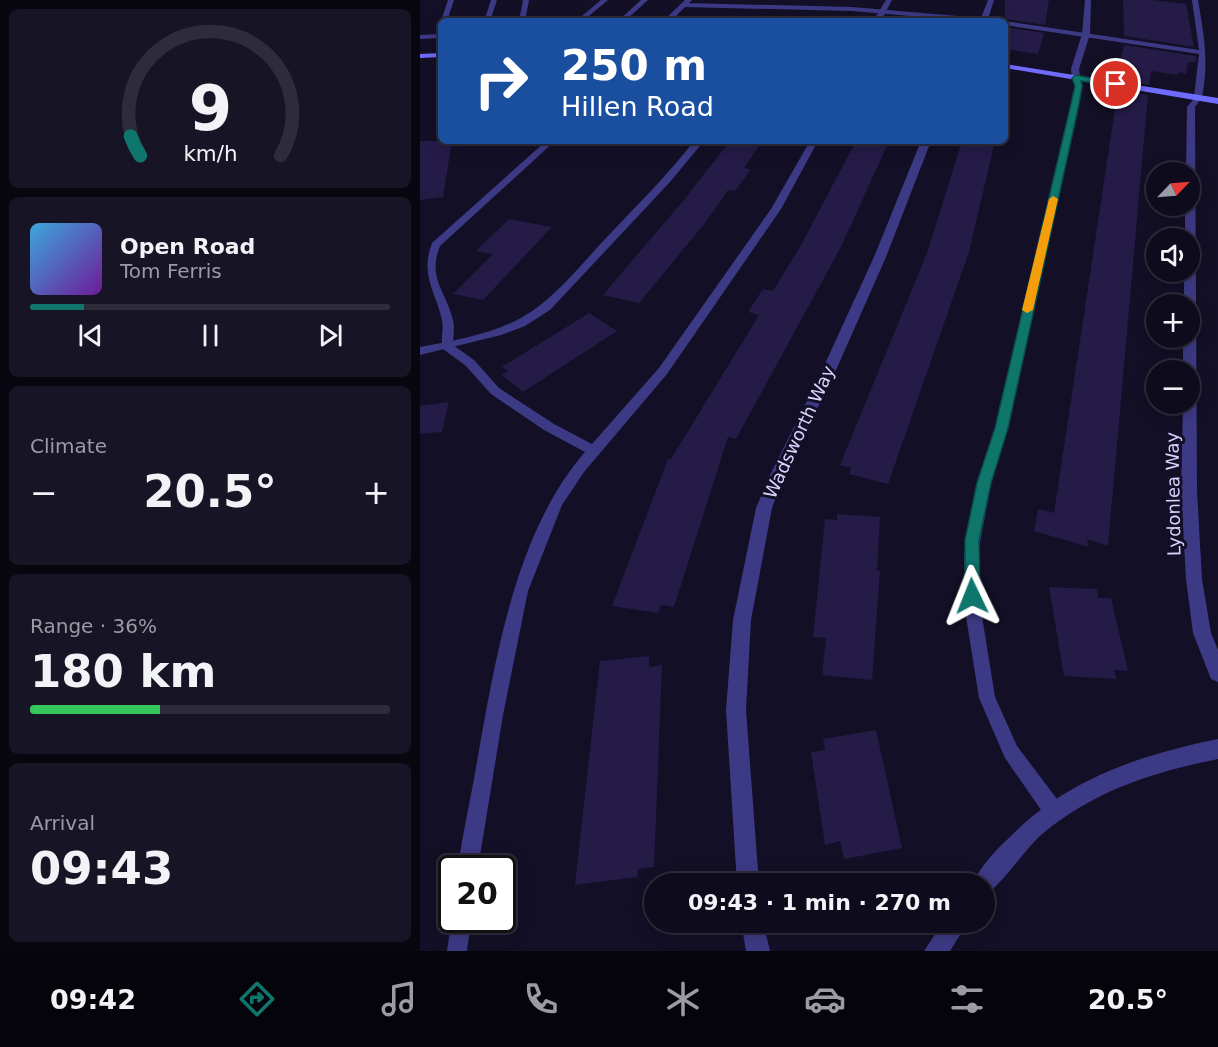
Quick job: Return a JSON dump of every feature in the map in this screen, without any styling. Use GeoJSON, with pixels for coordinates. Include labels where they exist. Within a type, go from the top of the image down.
{"type":"FeatureCollection","features":[{"type":"Feature","properties":{"kind":"street"},"geometry":{"type":"LineString","coordinates":[[879,18],[889,0]]}},
{"type":"Feature","properties":{"kind":"street"},"geometry":{"type":"LineString","coordinates":[[1076,78],[1075,69],[1086,34],[1088,0]]}},
{"type":"Feature","properties":{"kind":"street"},"geometry":{"type":"LineString","coordinates":[[670,18],[686,3]]}},
{"type":"Feature","properties":{"kind":"street"},"geometry":{"type":"LineString","coordinates":[[420,56],[438,55]]}},
{"type":"Feature","properties":{"kind":"street"},"geometry":{"type":"LineString","coordinates":[[1008,67],[1218,100]]}},
{"type":"Feature","properties":{"kind":"street","name":"Lydonlea Way"},"geometry":{"type":"LineString","coordinates":[[1198,97],[1191,107],[1189,491],[1194,579],[1202,633],[1218,673]]}},
{"type":"Feature","properties":{"kind":"street"},"geometry":{"type":"LineString","coordinates":[[420,351],[447,346],[520,323],[540,312],[584,271],[600,250],[696,144]]}},
{"type":"Feature","properties":{"kind":"street","name":"Wadsworth Way"},"geometry":{"type":"LineString","coordinates":[[747,873],[736,710],[742,620],[764,508],[777,475],[825,379],[880,257],[925,144]]}},
{"type":"Feature","properties":{"kind":"street"},"geometry":{"type":"LineString","coordinates":[[993,873],[1024,834],[1053,810],[1104,780],[1156,762],[1218,749]]}},
{"type":"Feature","properties":{"kind":"street"},"geometry":{"type":"LineString","coordinates":[[754,933],[758,951]]}},
{"type":"Feature","properties":{"kind":"street"},"geometry":{"type":"LineString","coordinates":[[936,951],[949,933]]}},
{"type":"Feature","properties":{"kind":"lane"},"geometry":{"type":"LineString","coordinates":[[445,18],[451,0]]}},
{"type":"Feature","properties":{"kind":"lane"},"geometry":{"type":"LineString","coordinates":[[489,18],[494,0]]}},
{"type":"Feature","properties":{"kind":"lane"},"geometry":{"type":"LineString","coordinates":[[523,18],[526,0]]}},
{"type":"Feature","properties":{"kind":"lane"},"geometry":{"type":"LineString","coordinates":[[624,18],[645,0]]}},
{"type":"Feature","properties":{"kind":"lane"},"geometry":{"type":"LineString","coordinates":[[988,18],[991,0]]}},
{"type":"Feature","properties":{"kind":"lane"},"geometry":{"type":"LineString","coordinates":[[1195,0],[1204,52],[1202,81],[1198,97]]}},
{"type":"Feature","properties":{"kind":"lane"},"geometry":{"type":"LineString","coordinates":[[594,1],[604,1]]}},
{"type":"Feature","properties":{"kind":"lane"},"geometry":{"type":"LineString","coordinates":[[583,18],[604,1]]}},
{"type":"Feature","properties":{"kind":"lane"},"geometry":{"type":"LineString","coordinates":[[686,3],[786,3],[965,18]]}},
{"type":"Feature","properties":{"kind":"lane"},"geometry":{"type":"LineString","coordinates":[[1008,23],[1204,52]]}},
{"type":"Feature","properties":{"kind":"lane"},"geometry":{"type":"LineString","coordinates":[[420,37],[438,34]]}},
{"type":"Feature","properties":{"kind":"lane"},"geometry":{"type":"LineString","coordinates":[[1053,810],[1011,752],[987,698],[973,610],[971,554],[984,483],[1001,428],[1075,104],[1078,86],[1076,78]]}},
{"type":"Feature","properties":{"kind":"lane"},"geometry":{"type":"LineString","coordinates":[[548,144],[436,245],[429,257],[430,272],[448,320],[447,346],[470,363],[495,391],[549,427],[593,450]]}},
{"type":"Feature","properties":{"kind":"lane"},"geometry":{"type":"LineString","coordinates":[[470,855],[494,715],[520,591],[556,503],[593,450],[663,371],[776,209],[812,144]]}},
{"type":"Feature","properties":{"kind":"lane"},"geometry":{"type":"LineString","coordinates":[[457,951],[459,933]]}},
{"type":"Feature","properties":{"kind":"building"},"geometry":{"type":"Polygon","coordinates":[[[1005,0],[1049,0],[1045,25],[1005,18],[1005,0]]]}},
{"type":"Feature","properties":{"kind":"building"},"geometry":{"type":"Polygon","coordinates":[[[1123,0],[1153,0],[1186,4],[1194,47],[1124,36],[1123,0]]]}},
{"type":"Feature","properties":{"kind":"building"},"geometry":{"type":"Polygon","coordinates":[[[1008,27],[1044,33],[1038,54],[1008,49],[1008,27]]]}},
{"type":"Feature","properties":{"kind":"building"},"geometry":{"type":"Polygon","coordinates":[[[1124,45],[1196,56],[1196,62],[1188,62],[1186,74],[1151,71],[1149,85],[1120,80],[1122,66],[1119,66],[1124,45]]]}},
{"type":"Feature","properties":{"kind":"building"},"geometry":{"type":"Polygon","coordinates":[[[1118,89],[1148,95],[1108,546],[1087,539],[1089,547],[1034,531],[1038,509],[1054,513],[1118,89]]]}},
{"type":"Feature","properties":{"kind":"building"},"geometry":{"type":"Polygon","coordinates":[[[420,141],[452,144],[443,197],[420,200],[420,141]]]}},
{"type":"Feature","properties":{"kind":"building"},"geometry":{"type":"Polygon","coordinates":[[[728,144],[760,144],[744,168],[751,169],[735,191],[728,190],[705,223],[639,303],[603,295],[683,201],[728,144]]]}},
{"type":"Feature","properties":{"kind":"building"},"geometry":{"type":"Polygon","coordinates":[[[854,144],[888,144],[842,245],[736,439],[728,437],[674,607],[661,605],[658,613],[612,606],[668,459],[671,459],[759,315],[748,312],[763,289],[773,291],[801,245],[854,144]]]}},
{"type":"Feature","properties":{"kind":"building"},"geometry":{"type":"Polygon","coordinates":[[[961,144],[994,144],[969,252],[888,484],[849,474],[851,468],[840,465],[927,253],[961,144]]]}},
{"type":"Feature","properties":{"kind":"building"},"geometry":{"type":"Polygon","coordinates":[[[509,219],[552,227],[483,300],[453,294],[493,254],[476,251],[509,219]]]}},
{"type":"Feature","properties":{"kind":"building"},"geometry":{"type":"Polygon","coordinates":[[[589,313],[617,331],[523,392],[502,375],[508,371],[502,367],[589,313]]]}},
{"type":"Feature","properties":{"kind":"building"},"geometry":{"type":"Polygon","coordinates":[[[449,402],[442,432],[420,434],[420,406],[449,402]]]}},
{"type":"Feature","properties":{"kind":"building"},"geometry":{"type":"Polygon","coordinates":[[[837,514],[880,517],[877,571],[880,571],[872,680],[822,675],[826,638],[813,637],[825,519],[837,520],[837,514]]]}},
{"type":"Feature","properties":{"kind":"building"},"geometry":{"type":"Polygon","coordinates":[[[1049,587],[1097,589],[1098,598],[1111,598],[1128,671],[1114,670],[1116,679],[1064,676],[1049,587]]]}},
{"type":"Feature","properties":{"kind":"building"},"geometry":{"type":"Polygon","coordinates":[[[649,656],[649,667],[662,665],[654,867],[638,869],[637,877],[575,885],[600,661],[649,656]]]}},
{"type":"Feature","properties":{"kind":"building"},"geometry":{"type":"Polygon","coordinates":[[[876,730],[902,848],[844,859],[840,841],[825,845],[811,752],[825,750],[823,739],[876,730]]]}},
{"type":"Feature","properties":{"kind":"slow traffic"},"geometry":{"type":"LineString","coordinates":[[1027,310],[1053,199]]}},
{"type":"Feature","properties":{"kind":"route"},"geometry":{"type":"LineString","coordinates":[[972,596],[972,540],[984,483],[1001,428],[1034,274],[1075,104],[1078,86],[1076,78],[1116,84]]}}]}
